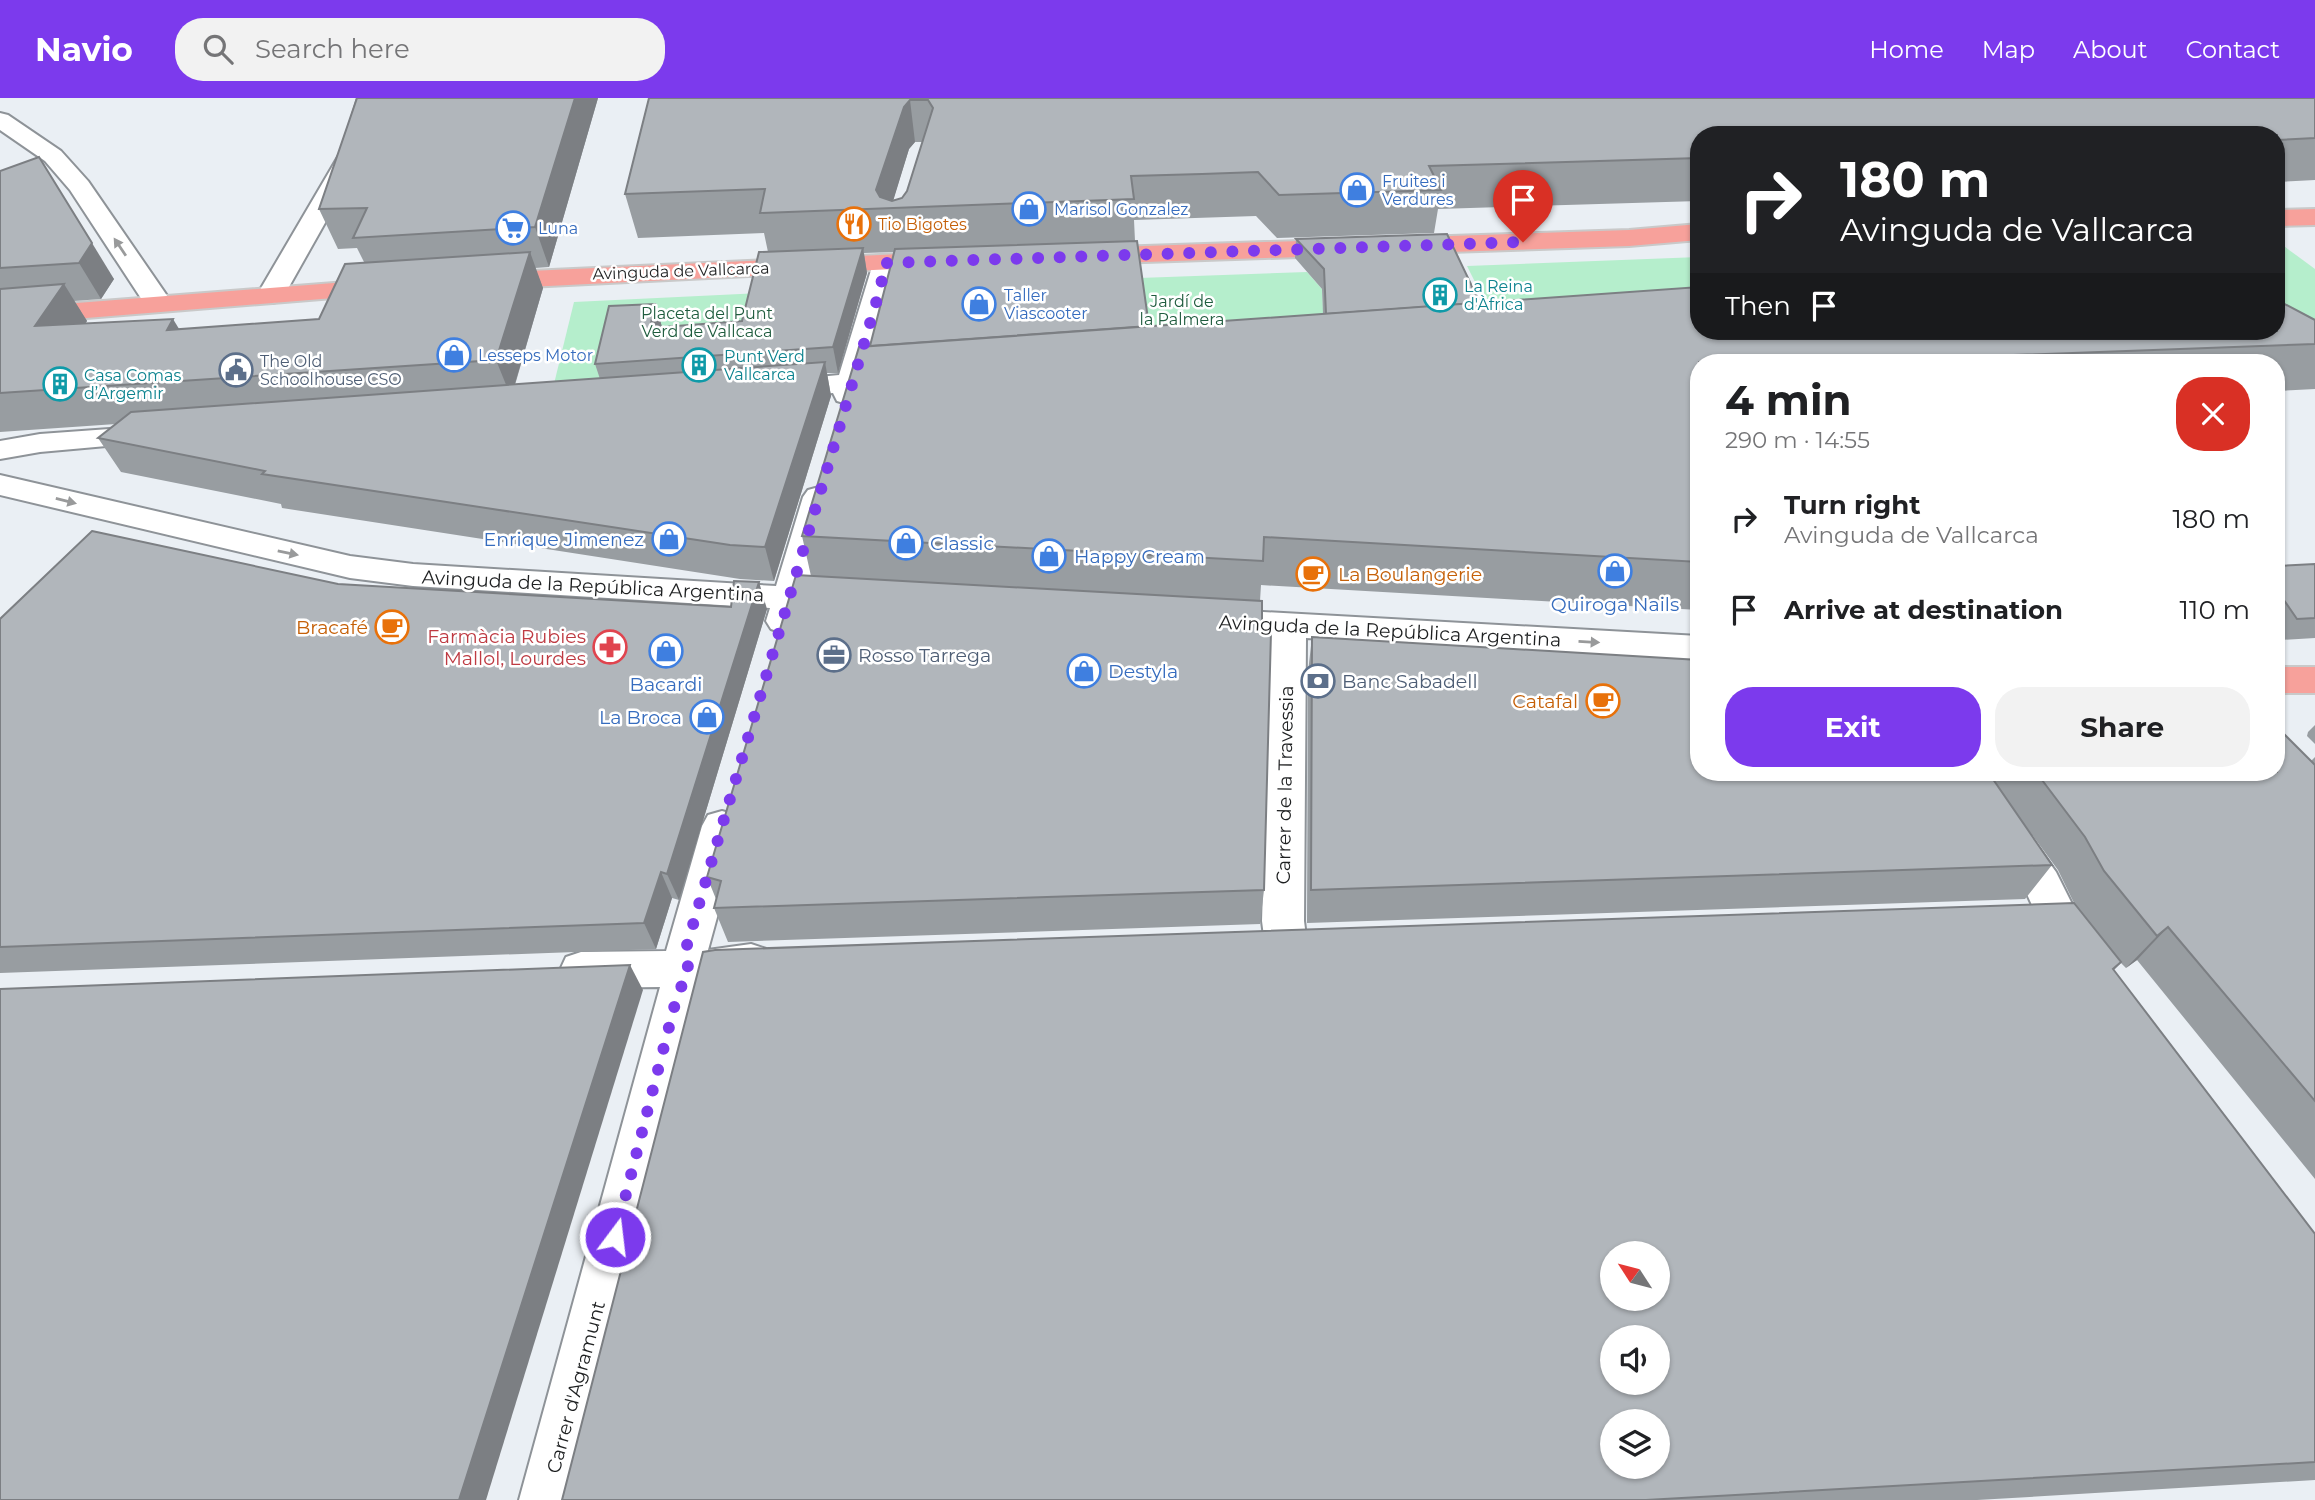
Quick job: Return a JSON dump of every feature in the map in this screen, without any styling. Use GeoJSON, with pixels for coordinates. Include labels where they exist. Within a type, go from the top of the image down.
{"type":"FeatureCollection","features":[{"type":"Feature","properties":{"kind":"main road"},"geometry":{"type":"LineString","coordinates":[[2285,218],[2315,216]]}},
{"type":"Feature","properties":{"kind":"main road"},"geometry":{"type":"LineString","coordinates":[[1664,237],[1690,233]]}},
{"type":"Feature","properties":{"kind":"main road"},"geometry":{"type":"LineString","coordinates":[[1058,256],[1664,237],[1690,238]]}},
{"type":"Feature","properties":{"kind":"main road","name":"Avinguda de Vallcarca"},"geometry":{"type":"LineString","coordinates":[[456,283],[965,259]]}},
{"type":"Feature","properties":{"kind":"main road"},"geometry":{"type":"LineString","coordinates":[[0,317],[416,285]]}},
{"type":"Feature","properties":{"kind":"main road"},"geometry":{"type":"LineString","coordinates":[[2285,680],[2315,680]]}},
{"type":"Feature","properties":{"kind":"street"},"geometry":{"type":"LineString","coordinates":[[271,295],[354,150],[369,98]]}},
{"type":"Feature","properties":{"kind":"street"},"geometry":{"type":"LineString","coordinates":[[0,120],[53,156],[79,186],[158,303]]}},
{"type":"Feature","properties":{"kind":"street"},"geometry":{"type":"LineString","coordinates":[[46,186],[69,177]]}},
{"type":"Feature","properties":{"kind":"street"},"geometry":{"type":"LineString","coordinates":[[838,429],[881,286],[884,263]]}},
{"type":"Feature","properties":{"kind":"street"},"geometry":{"type":"LineString","coordinates":[[744,390],[928,377]]}},
{"type":"Feature","properties":{"kind":"street"},"geometry":{"type":"LineString","coordinates":[[0,450],[40,443],[182,432]]}},
{"type":"Feature","properties":{"kind":"street"},"geometry":{"type":"LineString","coordinates":[[773,656],[827,468]]}},
{"type":"Feature","properties":{"kind":"street","name":"Avinguda de la República Argentina"},"geometry":{"type":"LineString","coordinates":[[0,485],[350,567],[413,575],[870,602]]}},
{"type":"Feature","properties":{"kind":"street","name":"Avinguda de la República Argentina"},"geometry":{"type":"LineString","coordinates":[[1177,620],[1690,648]]}},
{"type":"Feature","properties":{"kind":"street","name":"Carrer de la Travessia"},"geometry":{"type":"LineString","coordinates":[[1286,944],[1283,921],[1289,626]]}},
{"type":"Feature","properties":{"kind":"street"},"geometry":{"type":"LineString","coordinates":[[1969,781],[2042,883],[2058,917],[2108,982]]}},
{"type":"Feature","properties":{"kind":"street","name":"Carrer d'Agramunt"},"geometry":{"type":"LineString","coordinates":[[546,1500],[676,1000],[688,970],[687,945],[734,787]]}},
{"type":"Feature","properties":{"kind":"street"},"geometry":{"type":"LineString","coordinates":[[2013,919],[2058,917]]}},
{"type":"Feature","properties":{"kind":"street"},"geometry":{"type":"LineString","coordinates":[[1244,945],[1328,942]]}},
{"type":"Feature","properties":{"kind":"street"},"geometry":{"type":"LineString","coordinates":[[550,972],[646,968],[688,970],[729,963],[785,961]]}},
{"type":"Feature","properties":{"kind":"green space"},"geometry":{"type":"Polygon","coordinates":[[[2285,247],[2315,269],[2315,323],[2285,325],[2285,247]]]}},
{"type":"Feature","properties":{"kind":"green space"},"geometry":{"type":"Polygon","coordinates":[[[1690,257],[1690,300],[1491,314],[1467,266],[1690,257]]]}},
{"type":"Feature","properties":{"kind":"green space","name":"Jardí de la Palmera"},"geometry":{"type":"Polygon","coordinates":[[[1307,272],[1322,289],[1324,333],[1148,347],[1139,278],[1307,272]]]}},
{"type":"Feature","properties":{"kind":"green space","name":"Placeta del Punt Verd de Vallcaca"},"geometry":{"type":"Polygon","coordinates":[[[761,293],[748,347],[604,388],[552,392],[574,302],[761,293]]]}},
{"type":"Feature","properties":{"kind":"building"},"geometry":{"type":"Polygon","coordinates":[[[357,98],[575,98],[535,227],[353,238],[367,208],[319,209],[357,98]]]}},
{"type":"Feature","properties":{"kind":"building"},"geometry":{"type":"Polygon","coordinates":[[[649,98],[2315,98],[2315,138],[2285,140],[2285,126],[1690,126],[1690,158],[1429,166],[1441,190],[1279,195],[1258,172],[1131,176],[1134,199],[760,213],[765,189],[625,194],[649,98]],[[910,100],[904,107],[876,190],[880,197],[892,201],[902,198],[907,191],[933,108],[928,100],[910,100]]]}},
{"type":"Feature","properties":{"kind":"building"},"geometry":{"type":"Polygon","coordinates":[[[39,157],[92,243],[79,263],[0,268],[0,171],[39,157]]]}},
{"type":"Feature","properties":{"kind":"building"},"geometry":{"type":"Polygon","coordinates":[[[1447,234],[1480,303],[1326,314],[1324,269],[1296,239],[1447,234]]]}},
{"type":"Feature","properties":{"kind":"building"},"geometry":{"type":"Polygon","coordinates":[[[1137,241],[1149,326],[870,346],[895,249],[1137,241]]]}},
{"type":"Feature","properties":{"kind":"building"},"geometry":{"type":"Polygon","coordinates":[[[863,248],[833,347],[595,364],[609,306],[655,304],[650,328],[742,321],[759,252],[863,248]]]}},
{"type":"Feature","properties":{"kind":"building"},"geometry":{"type":"Polygon","coordinates":[[[530,252],[496,360],[0,393],[0,289],[64,284],[35,326],[173,319],[167,330],[319,319],[345,264],[530,252]]]}},
{"type":"Feature","properties":{"kind":"building"},"geometry":{"type":"Polygon","coordinates":[[[1690,288],[1690,340],[2285,340],[2285,304],[2315,320],[2315,344],[2044,354],[1690,354],[1690,561],[1264,537],[1263,561],[802,536],[859,347],[1690,288]]]}},
{"type":"Feature","properties":{"kind":"building"},"geometry":{"type":"Polygon","coordinates":[[[825,362],[765,547],[730,545],[262,474],[265,471],[98,438],[131,412],[825,362]]]}},
{"type":"Feature","properties":{"kind":"building"},"geometry":{"type":"Polygon","coordinates":[[[92,531],[338,584],[731,607],[734,581],[759,582],[667,874],[661,872],[644,923],[0,947],[0,619],[92,531]]]}},
{"type":"Feature","properties":{"kind":"building"},"geometry":{"type":"Polygon","coordinates":[[[2315,564],[2315,618],[2297,619],[2285,602],[2285,566],[2315,564]]]}},
{"type":"Feature","properties":{"kind":"building"},"geometry":{"type":"Polygon","coordinates":[[[796,575],[1262,601],[1262,632],[1271,632],[1264,890],[714,908],[721,881],[707,877],[796,575]]]}},
{"type":"Feature","properties":{"kind":"building"},"geometry":{"type":"Polygon","coordinates":[[[1312,637],[1690,659],[1690,781],[1994,781],[2052,865],[1311,890],[1312,637]]]}},
{"type":"Feature","properties":{"kind":"building"},"geometry":{"type":"Polygon","coordinates":[[[2285,735],[2315,765],[2315,1101],[2168,927],[2157,936],[2104,871],[2085,837],[2043,781],[2285,781],[2285,735]]]}},
{"type":"Feature","properties":{"kind":"building"},"geometry":{"type":"Polygon","coordinates":[[[2074,903],[2121,962],[2113,969],[2315,1234],[2315,1462],[1646,1500],[562,1500],[703,952],[2074,903]]]}},
{"type":"Feature","properties":{"kind":"building"},"geometry":{"type":"Polygon","coordinates":[[[630,965],[459,1500],[0,1500],[0,989],[630,965]]]}},
{"type":"Feature","properties":{"kind":"place","name":"Fruites i Verdures"},"geometry":{"type":"Point","coordinates":[1357,190]}},
{"type":"Feature","properties":{"kind":"place","name":"Marisol Gonzalez"},"geometry":{"type":"Point","coordinates":[1029,209]}},
{"type":"Feature","properties":{"kind":"place","name":"Tio Bigotes"},"geometry":{"type":"Point","coordinates":[854,224]}},
{"type":"Feature","properties":{"kind":"place","name":"Luna"},"geometry":{"type":"Point","coordinates":[513,228]}},
{"type":"Feature","properties":{"kind":"place","name":"La Reina d'Àfrica"},"geometry":{"type":"Point","coordinates":[1440,295]}},
{"type":"Feature","properties":{"kind":"place","name":"Taller Viascooter"},"geometry":{"type":"Point","coordinates":[979,304]}},
{"type":"Feature","properties":{"kind":"place","name":"Lesseps Motor"},"geometry":{"type":"Point","coordinates":[454,355]}},
{"type":"Feature","properties":{"kind":"place","name":"Punt Verd Vallcarca"},"geometry":{"type":"Point","coordinates":[699,365]}},
{"type":"Feature","properties":{"kind":"place","name":"The Old Schoolhouse CSO"},"geometry":{"type":"Point","coordinates":[236,370]}},
{"type":"Feature","properties":{"kind":"place","name":"Casa Comas d’Argemir"},"geometry":{"type":"Point","coordinates":[60,384]}},
{"type":"Feature","properties":{"kind":"place","name":"Enrique Jimenez"},"geometry":{"type":"Point","coordinates":[669,539]}},
{"type":"Feature","properties":{"kind":"place","name":"Classic"},"geometry":{"type":"Point","coordinates":[906,543]}},
{"type":"Feature","properties":{"kind":"place","name":"Happy Cream"},"geometry":{"type":"Point","coordinates":[1049,556]}},
{"type":"Feature","properties":{"kind":"place","name":"Quiroga Nails"},"geometry":{"type":"Point","coordinates":[1615,571]}},
{"type":"Feature","properties":{"kind":"place","name":"La Boulangerie"},"geometry":{"type":"Point","coordinates":[1313,574]}},
{"type":"Feature","properties":{"kind":"place","name":"Bracafé"},"geometry":{"type":"Point","coordinates":[392,627]}},
{"type":"Feature","properties":{"kind":"place","name":"Farmàcia Rubies Mallol, Lourdes"},"geometry":{"type":"Point","coordinates":[610,647]}},
{"type":"Feature","properties":{"kind":"place","name":"Bacardi"},"geometry":{"type":"Point","coordinates":[666,651]}},
{"type":"Feature","properties":{"kind":"place","name":"Rosso Tarrega"},"geometry":{"type":"Point","coordinates":[834,655]}},
{"type":"Feature","properties":{"kind":"place","name":"Destyla"},"geometry":{"type":"Point","coordinates":[1084,671]}},
{"type":"Feature","properties":{"kind":"place","name":"Banc Sabadell"},"geometry":{"type":"Point","coordinates":[1318,681]}},
{"type":"Feature","properties":{"kind":"place","name":"Catafal"},"geometry":{"type":"Point","coordinates":[1603,701]}},
{"type":"Feature","properties":{"kind":"place","name":"La Broca"},"geometry":{"type":"Point","coordinates":[707,717]}},
{"type":"Feature","properties":{"kind":"route"},"geometry":{"type":"LineString","coordinates":[[615,1237],[676,1000],[688,970],[687,945],[881,286],[884,263],[1523,242]]}}]}
